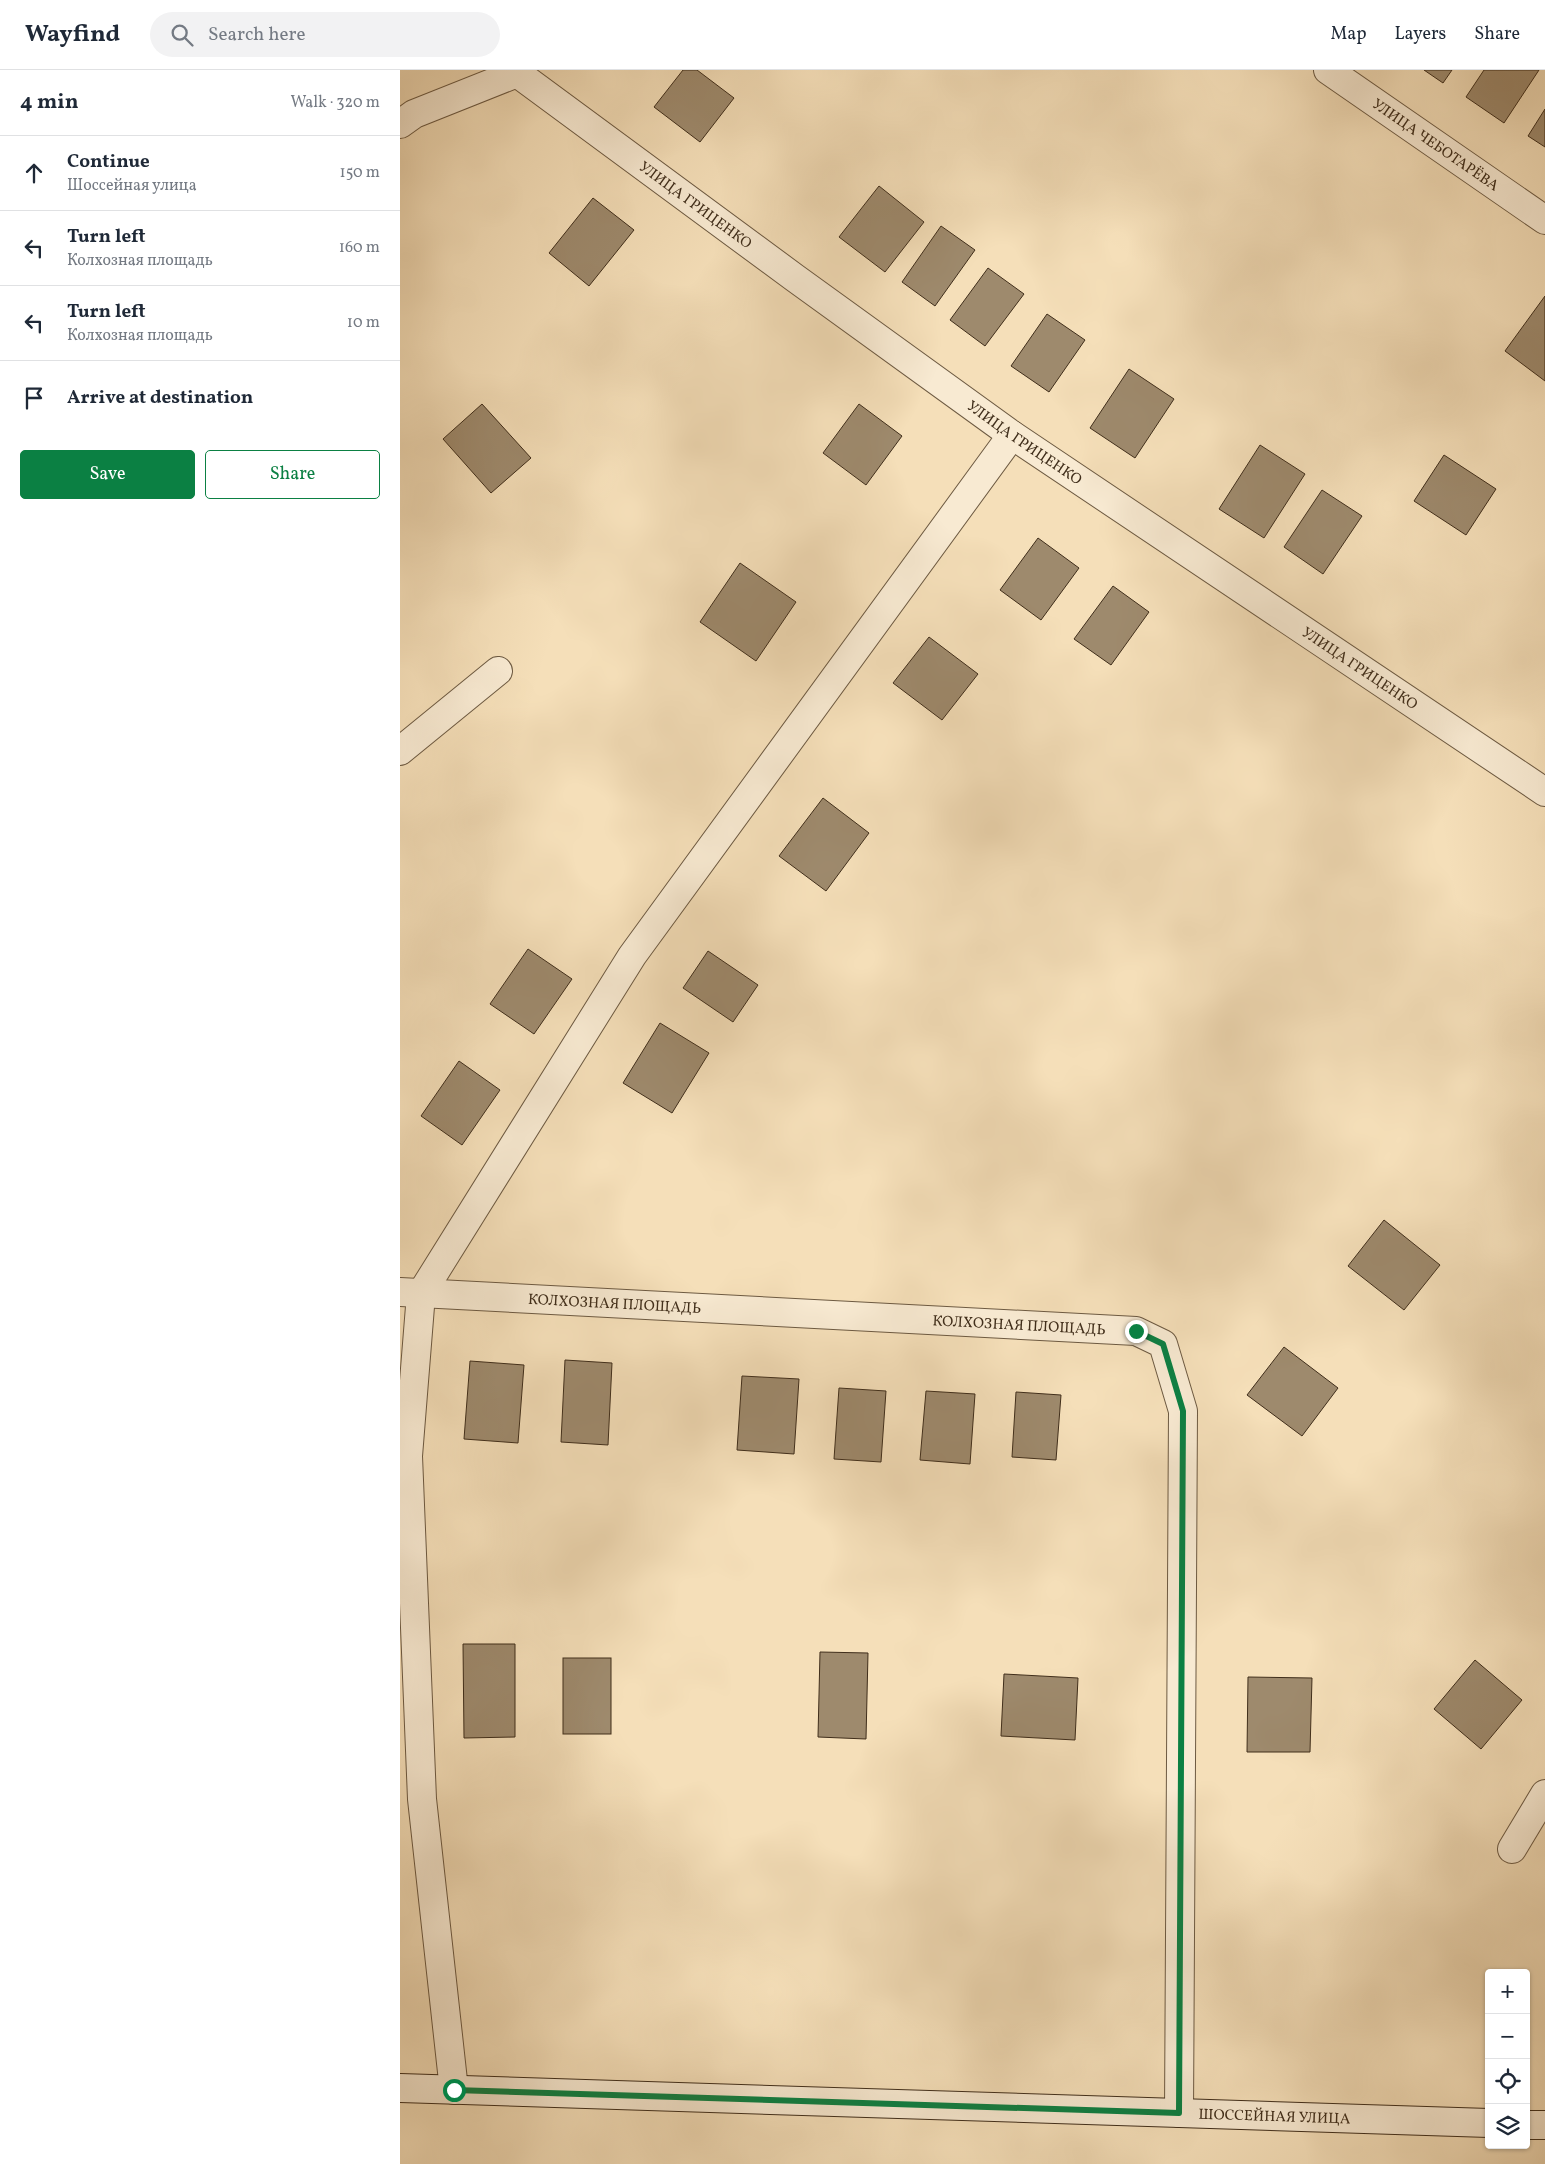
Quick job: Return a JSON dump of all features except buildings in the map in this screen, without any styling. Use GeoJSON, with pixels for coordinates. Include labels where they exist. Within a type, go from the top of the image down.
{"type":"FeatureCollection","features":[{"type":"Feature","properties":{"kind":"street","name":"УЛИЦА ЧЕБОТАРЁВА"},"geometry":{"type":"LineString","coordinates":[[1328,70],[1545,220]]}},
{"type":"Feature","properties":{"kind":"street"},"geometry":{"type":"LineString","coordinates":[[400,124],[414,114],[518,72]]}},
{"type":"Feature","properties":{"kind":"street","name":"УЛИЦА ГРИЦЕНКО"},"geometry":{"type":"LineString","coordinates":[[518,72],[795,278],[1012,435],[1545,792]]}},
{"type":"Feature","properties":{"kind":"street"},"geometry":{"type":"LineString","coordinates":[[454,2090],[420,1770],[408,1456],[410,1293],[632,956],[1012,435]]}},
{"type":"Feature","properties":{"kind":"street"},"geometry":{"type":"LineString","coordinates":[[400,751],[498,671]]}},
{"type":"Feature","properties":{"kind":"street","name":"КОЛХОЗНАЯ ПЛОЩАДЬ"},"geometry":{"type":"LineString","coordinates":[[410,1293],[1136,1331],[1163,1344],[1183,1411],[1179,2113]]}},
{"type":"Feature","properties":{"kind":"street"},"geometry":{"type":"LineString","coordinates":[[1512,1849],[1545,1794]]}},
{"type":"Feature","properties":{"kind":"street","name":"ШОССЕЙНАЯ УЛИЦА"},"geometry":{"type":"LineString","coordinates":[[400,2088],[1485,2123]]}},
{"type":"Feature","properties":{"kind":"street"},"geometry":{"type":"LineString","coordinates":[[1530,2125],[1545,2125]]}},
{"type":"Feature","properties":{"kind":"route"},"geometry":{"type":"LineString","coordinates":[[454,2090],[1179,2113],[1183,1411],[1163,1344],[1136,1331]]}}]}
